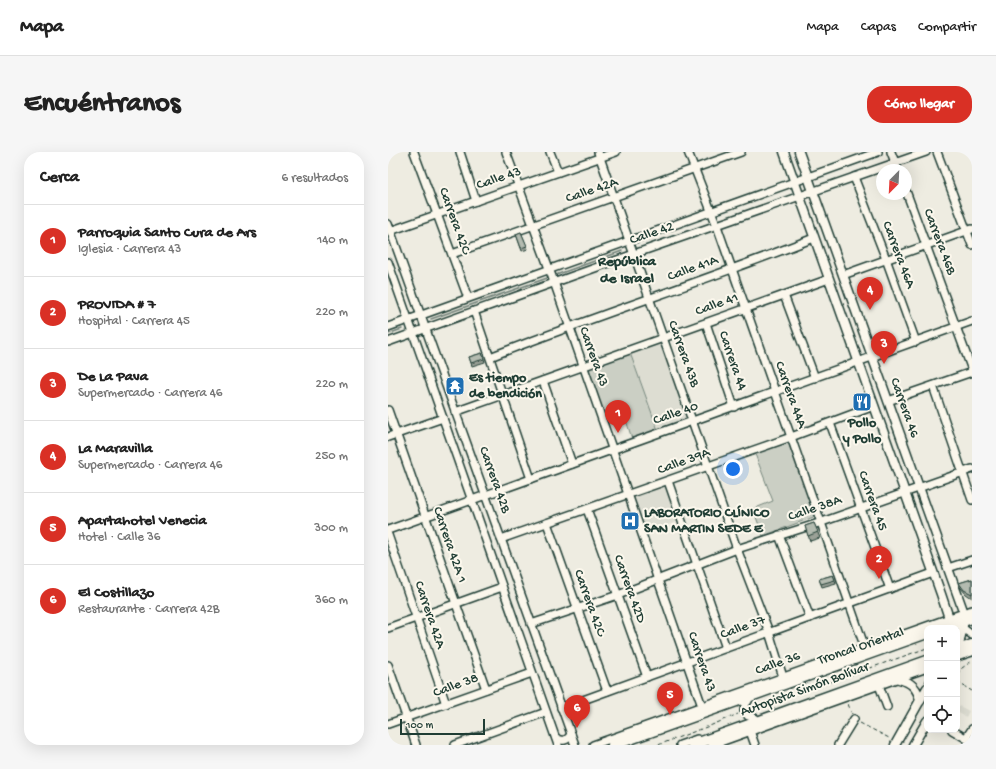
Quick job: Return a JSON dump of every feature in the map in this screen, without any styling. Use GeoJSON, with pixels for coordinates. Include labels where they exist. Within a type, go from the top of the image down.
{"type":"FeatureCollection","features":[{"type":"Feature","properties":{"kind":"highway","name":"Autopista Simón Bolívar"},"geometry":{"type":"LineString","coordinates":[[613,745],[924,634]]}},
{"type":"Feature","properties":{"kind":"highway"},"geometry":{"type":"LineString","coordinates":[[960,650],[972,645]]}},
{"type":"Feature","properties":{"kind":"highway","name":"Autopista Simón Bolívar"},"geometry":{"type":"LineString","coordinates":[[693,745],[924,662]]}},
{"type":"Feature","properties":{"kind":"main road","name":"Carrera 46"},"geometry":{"type":"LineString","coordinates":[[784,152],[934,573],[959,622]]}},
{"type":"Feature","properties":{"kind":"main road","name":"Carrera 46"},"geometry":{"type":"LineString","coordinates":[[799,152],[948,568],[959,622]]}},
{"type":"Feature","properties":{"kind":"main road"},"geometry":{"type":"LineString","coordinates":[[898,678],[907,681],[914,686],[920,701]]}},
{"type":"Feature","properties":{"kind":"main road"},"geometry":{"type":"LineString","coordinates":[[896,744],[924,694]]}},
{"type":"Feature","properties":{"kind":"main road"},"geometry":{"type":"LineString","coordinates":[[913,745],[924,725]]}},
{"type":"Feature","properties":{"kind":"street","name":"Carrera 42C"},"geometry":{"type":"LineString","coordinates":[[414,152],[468,298]]}},
{"type":"Feature","properties":{"kind":"street"},"geometry":{"type":"LineString","coordinates":[[460,152],[476,201]]}},
{"type":"Feature","properties":{"kind":"street","name":"Carrera 43"},"geometry":{"type":"LineString","coordinates":[[506,152],[569,326],[702,706]]}},
{"type":"Feature","properties":{"kind":"street"},"geometry":{"type":"LineString","coordinates":[[550,152],[558,172]]}},
{"type":"Feature","properties":{"kind":"street","name":"Calle 43"},"geometry":{"type":"LineString","coordinates":[[389,227],[438,214],[558,172],[599,155],[616,152]]}},
{"type":"Feature","properties":{"kind":"street","name":"Carrera 44A"},"geometry":{"type":"LineString","coordinates":[[688,152],[717,226],[865,648]]}},
{"type":"Feature","properties":{"kind":"street","name":"Calle 42A"},"geometry":{"type":"LineString","coordinates":[[452,254],[741,152]]}},
{"type":"Feature","properties":{"kind":"street","name":"Calle 42"},"geometry":{"type":"LineString","coordinates":[[388,327],[549,271],[629,240],[878,152]]}},
{"type":"Feature","properties":{"kind":"street"},"geometry":{"type":"LineString","coordinates":[[891,152],[896,164]]}},
{"type":"Feature","properties":{"kind":"street","name":"Calle 42"},"geometry":{"type":"LineString","coordinates":[[901,164],[926,152]]}},
{"type":"Feature","properties":{"kind":"street"},"geometry":{"type":"LineString","coordinates":[[936,152],[969,230],[972,245]]}},
{"type":"Feature","properties":{"kind":"street","name":"Carrera 43B"},"geometry":{"type":"LineString","coordinates":[[599,155],[737,549],[769,632],[783,677]]}},
{"type":"Feature","properties":{"kind":"street","name":"Calle 42"},"geometry":{"type":"LineString","coordinates":[[388,342],[553,281],[717,226],[854,177],[876,171]]}},
{"type":"Feature","properties":{"kind":"street","name":"Carrera 46A"},"geometry":{"type":"LineString","coordinates":[[854,177],[916,342]]}},
{"type":"Feature","properties":{"kind":"street","name":"Carrera 46B"},"geometry":{"type":"LineString","coordinates":[[909,200],[972,371]]}},
{"type":"Feature","properties":{"kind":"street","name":"Carrera 42B"},"geometry":{"type":"LineString","coordinates":[[389,227],[575,745]]}},
{"type":"Feature","properties":{"kind":"street"},"geometry":{"type":"LineString","coordinates":[[843,275],[969,230]]}},
{"type":"Feature","properties":{"kind":"street","name":"Calle 41A"},"geometry":{"type":"LineString","coordinates":[[490,357],[569,326],[732,269],[814,238]]}},
{"type":"Feature","properties":{"kind":"street","name":"Carrera 42B"},"geometry":{"type":"LineString","coordinates":[[388,262],[557,742]]}},
{"type":"Feature","properties":{"kind":"street","name":"Calle 41"},"geometry":{"type":"LineString","coordinates":[[456,412],[829,279]]}},
{"type":"Feature","properties":{"kind":"street"},"geometry":{"type":"LineString","coordinates":[[784,295],[815,378]]}},
{"type":"Feature","properties":{"kind":"street"},"geometry":{"type":"LineString","coordinates":[[474,311],[531,479]]}},
{"type":"Feature","properties":{"kind":"street","name":"Calle 40"},"geometry":{"type":"LineString","coordinates":[[388,530],[972,321]]}},
{"type":"Feature","properties":{"kind":"street","name":"Carrera 44"},"geometry":{"type":"LineString","coordinates":[[706,323],[734,407]]}},
{"type":"Feature","properties":{"kind":"street"},"geometry":{"type":"LineString","coordinates":[[888,401],[972,371]]}},
{"type":"Feature","properties":{"kind":"street"},"geometry":{"type":"LineString","coordinates":[[543,381],[572,464]]}},
{"type":"Feature","properties":{"kind":"street"},"geometry":{"type":"LineString","coordinates":[[933,386],[972,500]]}},
{"type":"Feature","properties":{"kind":"street","name":"Calle 39A"},"geometry":{"type":"LineString","coordinates":[[501,540],[708,467],[874,406]]}},
{"type":"Feature","properties":{"kind":"street","name":"Carrera 42A 1"},"geometry":{"type":"LineString","coordinates":[[388,410],[486,689]]}},
{"type":"Feature","properties":{"kind":"street"},"geometry":{"type":"LineString","coordinates":[[388,437],[443,418]]}},
{"type":"Feature","properties":{"kind":"street","name":"Carrera 45"},"geometry":{"type":"LineString","coordinates":[[830,423],[890,589]]}},
{"type":"Feature","properties":{"kind":"street","name":"Calle 38A"},"geometry":{"type":"LineString","coordinates":[[531,624],[618,595],[737,549],[822,522],[972,469]]}},
{"type":"Feature","properties":{"kind":"street"},"geometry":{"type":"LineString","coordinates":[[668,481],[726,648]]}},
{"type":"Feature","properties":{"kind":"street","name":"Carrera 42D"},"geometry":{"type":"LineString","coordinates":[[587,509],[647,677]]}},
{"type":"Feature","properties":{"kind":"street","name":"Carrera 42C"},"geometry":{"type":"LineString","coordinates":[[547,523],[607,691]]}},
{"type":"Feature","properties":{"kind":"street","name":"Carrera 42A"},"geometry":{"type":"LineString","coordinates":[[388,535],[446,704]]}},
{"type":"Feature","properties":{"kind":"street"},"geometry":{"type":"LineString","coordinates":[[779,535],[810,618]]}},
{"type":"Feature","properties":{"kind":"street"},"geometry":{"type":"LineString","coordinates":[[948,568],[972,560]]}},
{"type":"Feature","properties":{"kind":"street","name":"Calle 37"},"geometry":{"type":"LineString","coordinates":[[561,708],[934,573]]}},
{"type":"Feature","properties":{"kind":"street"},"geometry":{"type":"LineString","coordinates":[[388,628],[502,587]]}},
{"type":"Feature","properties":{"kind":"street"},"geometry":{"type":"LineString","coordinates":[[959,622],[972,635]]}},
{"type":"Feature","properties":{"kind":"street","name":"Calle 36"},"geometry":{"type":"LineString","coordinates":[[593,745],[865,648],[959,622]]}},
{"type":"Feature","properties":{"kind":"street","name":"Troncal Oriental"},"geometry":{"type":"LineString","coordinates":[[623,745],[924,639]]}},
{"type":"Feature","properties":{"kind":"street"},"geometry":{"type":"LineString","coordinates":[[960,649],[972,640]]}},
{"type":"Feature","properties":{"kind":"street"},"geometry":{"type":"LineString","coordinates":[[960,651],[972,652]]}},
{"type":"Feature","properties":{"kind":"street"},"geometry":{"type":"LineString","coordinates":[[680,745],[924,657]]}},
{"type":"Feature","properties":{"kind":"street"},"geometry":{"type":"LineString","coordinates":[[388,665],[416,745]]}},
{"type":"Feature","properties":{"kind":"street"},"geometry":{"type":"LineString","coordinates":[[712,745],[924,669]]}},
{"type":"Feature","properties":{"kind":"street","name":"Calle 38"},"geometry":{"type":"LineString","coordinates":[[388,724],[532,673]]}},
{"type":"Feature","properties":{"kind":"street"},"geometry":{"type":"LineString","coordinates":[[879,685],[887,707]]}},
{"type":"Feature","properties":{"kind":"street"},"geometry":{"type":"LineString","coordinates":[[748,701],[744,707],[744,711],[748,716],[755,718]]}},
{"type":"Feature","properties":{"kind":"street"},"geometry":{"type":"LineString","coordinates":[[455,745],[546,712]]}},
{"type":"Feature","properties":{"kind":"street"},"geometry":{"type":"LineString","coordinates":[[838,745],[854,719]]}},
{"type":"Feature","properties":{"kind":"street"},"geometry":{"type":"LineString","coordinates":[[957,733],[969,740],[972,729]]}},
{"type":"Feature","properties":{"kind":"street"},"geometry":{"type":"LineString","coordinates":[[750,731],[754,745]]}},
{"type":"Feature","properties":{"kind":"street"},"geometry":{"type":"LineString","coordinates":[[557,742],[564,741],[571,734]]}},
{"type":"Feature","properties":{"kind":"path"},"geometry":{"type":"LineString","coordinates":[[658,745],[712,725],[744,711],[924,649]]}},
{"type":"Feature","properties":{"kind":"path"},"geometry":{"type":"LineString","coordinates":[[960,670],[972,661]]}},
{"type":"Feature","properties":{"kind":"path"},"geometry":{"type":"LineString","coordinates":[[960,684],[972,690]]}},
{"type":"Feature","properties":{"kind":"path"},"geometry":{"type":"LineString","coordinates":[[846,697],[854,719],[896,744]]}},
{"type":"Feature","properties":{"kind":"shaded area"},"geometry":{"type":"Polygon","coordinates":[[[664,338],[693,422],[659,433],[629,350],[664,338]]]}},
{"type":"Feature","properties":{"kind":"shaded area"},"geometry":{"type":"Polygon","coordinates":[[[629,350],[659,433],[633,442],[625,417],[603,424],[583,367],[629,350]]]}},
{"type":"Feature","properties":{"kind":"shaded area"},"geometry":{"type":"Polygon","coordinates":[[[788,442],[816,516],[763,536],[753,509],[773,501],[755,454],[788,442]]]}},
{"type":"Feature","properties":{"kind":"shaded area"},"geometry":{"type":"Polygon","coordinates":[[[668,481],[682,520],[642,534],[628,495],[668,481]]]}},
{"type":"Feature","properties":{"kind":"shaded area"},"geometry":{"type":"Polygon","coordinates":[[[960,706],[969,711],[966,717],[960,714],[960,706]]]}},
{"type":"Feature","properties":{"kind":"building"},"geometry":{"type":"Polygon","coordinates":[[[521,232],[527,246],[521,248],[516,234],[521,232]]]}},
{"type":"Feature","properties":{"kind":"building"},"geometry":{"type":"Polygon","coordinates":[[[482,353],[484,359],[471,363],[469,357],[482,353]]]}},
{"type":"Feature","properties":{"kind":"building"},"geometry":{"type":"Polygon","coordinates":[[[814,523],[818,532],[808,536],[805,526],[814,523]]]}},
{"type":"Feature","properties":{"kind":"building"},"geometry":{"type":"Polygon","coordinates":[[[833,575],[835,580],[821,584],[819,579],[833,575]]]}},
{"type":"Feature","properties":{"kind":"building"},"geometry":{"type":"Polygon","coordinates":[[[972,579],[972,594],[964,590],[959,583],[972,579]]]}},
{"type":"Feature","properties":{"kind":"waterway"},"geometry":{"type":"LineString","coordinates":[[553,276],[622,251]]}},
{"type":"Feature","properties":{"kind":"waterway"},"geometry":{"type":"LineString","coordinates":[[431,319],[550,277]]}},
{"type":"Feature","properties":{"kind":"waterway"},"geometry":{"type":"LineString","coordinates":[[388,334],[402,329]]}},
{"type":"Feature","properties":{"kind":"place","name":"La Maravilla"},"geometry":{"type":"Point","coordinates":[870,310]}},
{"type":"Feature","properties":{"kind":"place","name":"De La Pava"},"geometry":{"type":"Point","coordinates":[884,364]}},
{"type":"Feature","properties":{"kind":"place","name":"Es tiempo de bendición"},"geometry":{"type":"Point","coordinates":[455,386]}},
{"type":"Feature","properties":{"kind":"place","name":"Pollo y Pollo"},"geometry":{"type":"Point","coordinates":[862,402]}},
{"type":"Feature","properties":{"kind":"place","name":"Parroquia Santo Cura de Ars"},"geometry":{"type":"Point","coordinates":[618,433]}},
{"type":"Feature","properties":{"kind":"place","name":"LABORATORIO CLÍNICO SAN MARTIN SEDE E"},"geometry":{"type":"Point","coordinates":[630,521]}},
{"type":"Feature","properties":{"kind":"place","name":"PROVIDA # 7"},"geometry":{"type":"Point","coordinates":[879,579]}},
{"type":"Feature","properties":{"kind":"place","name":"Apartahotel Venecia"},"geometry":{"type":"Point","coordinates":[670,715]}},
{"type":"Feature","properties":{"kind":"place","name":"El Costillazo"},"geometry":{"type":"Point","coordinates":[577,728]}},
{"type":"Feature","properties":{"kind":"district","name":"República de Israel"},"geometry":{"type":"Point","coordinates":[627,270]}}]}
